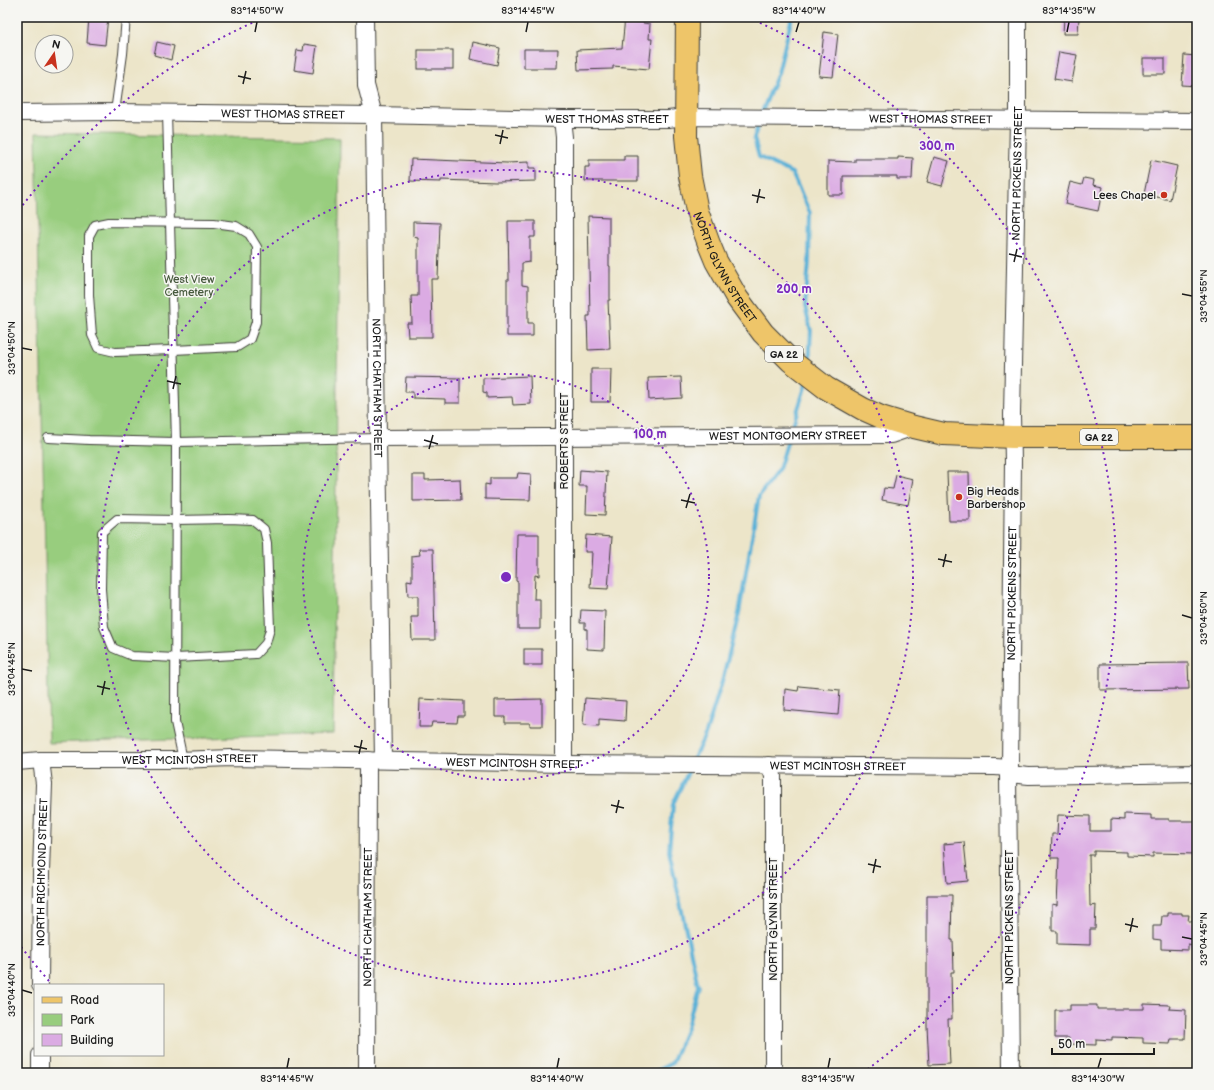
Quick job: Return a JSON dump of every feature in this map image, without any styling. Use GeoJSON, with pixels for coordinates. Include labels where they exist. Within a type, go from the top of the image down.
{"type":"FeatureCollection","features":[{"type":"Feature","properties":{"kind":"main road","name":"NORTH GLYNN STREET"},"geometry":{"type":"LineString","coordinates":[[687,17],[686,136],[690,176],[702,228],[724,277],[751,318],[792,362],[826,388],[845,400],[875,414],[914,427]]}},
{"type":"Feature","properties":{"kind":"main road","name":"GA 22"},"geometry":{"type":"LineString","coordinates":[[914,427],[944,434],[1012,438],[1197,436]]}},
{"type":"Feature","properties":{"kind":"street","name":"NORTH CHATHAM STREET"},"geometry":{"type":"LineString","coordinates":[[365,17],[366,85],[374,115],[378,438],[375,760],[367,1073]]}},
{"type":"Feature","properties":{"kind":"street","name":"NORTH PICKENS STREET"},"geometry":{"type":"LineString","coordinates":[[1011,1073],[1009,771],[1012,415],[1018,119],[1018,17]]}},
{"type":"Feature","properties":{"kind":"street","name":"WEST THOMAS STREET"},"geometry":{"type":"LineString","coordinates":[[17,113],[116,112],[562,119],[668,119],[686,117],[1018,119],[1197,122]]}},
{"type":"Feature","properties":{"kind":"street","name":"ROBERTS STREET"},"geometry":{"type":"LineString","coordinates":[[562,119],[564,138],[564,764]]}},
{"type":"Feature","properties":{"kind":"street","name":"WEST MONTGOMERY STREET"},"geometry":{"type":"LineString","coordinates":[[378,438],[891,435],[914,427]]}},
{"type":"Feature","properties":{"kind":"street","name":"WEST MCINTOSH STREET"},"geometry":{"type":"LineString","coordinates":[[17,762],[42,760],[183,760],[231,758],[564,764],[637,763],[987,767],[1029,776],[1197,774]]}},
{"type":"Feature","properties":{"kind":"street","name":"NORTH RICHMOND STREET"},"geometry":{"type":"LineString","coordinates":[[40,984],[44,784],[42,760]]}},
{"type":"Feature","properties":{"kind":"street","name":"NORTH GLYNN STREET"},"geometry":{"type":"LineString","coordinates":[[769,765],[773,776],[773,1073]]}},
{"type":"Feature","properties":{"kind":"street"},"geometry":{"type":"LineString","coordinates":[[40,1056],[40,1073]]}},
{"type":"Feature","properties":{"kind":"lane"},"geometry":{"type":"LineString","coordinates":[[116,112],[126,17]]}},
{"type":"Feature","properties":{"kind":"lane"},"geometry":{"type":"LineString","coordinates":[[166,113],[176,442],[175,722],[183,760]]}},
{"type":"Feature","properties":{"kind":"lane"},"geometry":{"type":"LineString","coordinates":[[109,222],[214,223],[236,226],[249,234],[257,247],[256,322],[250,339],[237,347],[173,350],[115,352],[98,348],[92,335],[89,295],[88,236],[95,225],[109,222]]}},
{"type":"Feature","properties":{"kind":"lane"},"geometry":{"type":"LineString","coordinates":[[48,438],[176,442],[378,438]]}},
{"type":"Feature","properties":{"kind":"lane"},"geometry":{"type":"LineString","coordinates":[[117,519],[176,520],[253,520],[264,529],[267,543],[270,629],[266,643],[256,654],[176,658],[132,656],[113,648],[104,627],[101,589],[102,532],[117,519]]}},
{"type":"Feature","properties":{"kind":"green space","name":"West View Cemetery"},"geometry":{"type":"Polygon","coordinates":[[[36,133],[340,138],[333,734],[49,743],[36,133]]]}},
{"type":"Feature","properties":{"kind":"building"},"geometry":{"type":"Polygon","coordinates":[[[89,17],[108,17],[105,45],[87,43],[89,17]]]}},
{"type":"Feature","properties":{"kind":"building"},"geometry":{"type":"Polygon","coordinates":[[[625,17],[644,17],[643,23],[650,24],[649,39],[652,39],[649,69],[613,66],[613,69],[578,70],[577,50],[622,48],[625,17]]]}},
{"type":"Feature","properties":{"kind":"building"},"geometry":{"type":"Polygon","coordinates":[[[1064,17],[1079,17],[1078,34],[1063,34],[1064,17]]]}},
{"type":"Feature","properties":{"kind":"building"},"geometry":{"type":"Polygon","coordinates":[[[824,32],[838,34],[833,77],[819,76],[824,32]]]}},
{"type":"Feature","properties":{"kind":"building"},"geometry":{"type":"Polygon","coordinates":[[[157,42],[174,46],[171,60],[154,55],[157,42]]]}},
{"type":"Feature","properties":{"kind":"building"},"geometry":{"type":"Polygon","coordinates":[[[473,42],[500,48],[497,65],[470,59],[473,42]]]}},
{"type":"Feature","properties":{"kind":"building"},"geometry":{"type":"Polygon","coordinates":[[[304,44],[317,46],[313,73],[294,70],[297,50],[303,51],[304,44]]]}},
{"type":"Feature","properties":{"kind":"building"},"geometry":{"type":"Polygon","coordinates":[[[524,49],[558,49],[557,68],[524,68],[524,49]]]}},
{"type":"Feature","properties":{"kind":"building"},"geometry":{"type":"Polygon","coordinates":[[[418,50],[453,50],[453,69],[418,69],[418,50]]]}},
{"type":"Feature","properties":{"kind":"building"},"geometry":{"type":"Polygon","coordinates":[[[1059,52],[1077,55],[1072,82],[1054,79],[1059,52]]]}},
{"type":"Feature","properties":{"kind":"building"},"geometry":{"type":"Polygon","coordinates":[[[1184,55],[1197,56],[1197,86],[1182,85],[1184,55]]]}},
{"type":"Feature","properties":{"kind":"building"},"geometry":{"type":"Polygon","coordinates":[[[1143,58],[1165,58],[1165,74],[1143,74],[1143,58]]]}},
{"type":"Feature","properties":{"kind":"building"},"geometry":{"type":"Polygon","coordinates":[[[624,156],[638,156],[638,181],[585,181],[585,167],[589,167],[589,160],[624,160],[624,156]]]}},
{"type":"Feature","properties":{"kind":"building"},"geometry":{"type":"Polygon","coordinates":[[[898,157],[913,158],[912,179],[897,179],[897,176],[843,176],[843,195],[828,195],[828,161],[855,162],[855,159],[898,159],[898,157]]]}},
{"type":"Feature","properties":{"kind":"building"},"geometry":{"type":"Polygon","coordinates":[[[934,157],[949,161],[942,186],[927,182],[934,157]]]}},
{"type":"Feature","properties":{"kind":"building"},"geometry":{"type":"Polygon","coordinates":[[[411,159],[507,163],[529,162],[529,168],[536,168],[536,181],[410,181],[411,159]]]}},
{"type":"Feature","properties":{"kind":"building"},"geometry":{"type":"Polygon","coordinates":[[[1151,160],[1177,166],[1170,200],[1144,194],[1151,160]]]}},
{"type":"Feature","properties":{"kind":"building"},"geometry":{"type":"Polygon","coordinates":[[[1084,178],[1094,180],[1093,185],[1103,187],[1098,211],[1065,204],[1070,182],[1082,185],[1084,178]]]}},
{"type":"Feature","properties":{"kind":"building"},"geometry":{"type":"Polygon","coordinates":[[[588,216],[609,217],[610,300],[608,300],[610,349],[588,350],[587,316],[590,316],[588,216]]]}},
{"type":"Feature","properties":{"kind":"building"},"geometry":{"type":"Polygon","coordinates":[[[508,221],[535,221],[535,237],[530,237],[530,262],[522,263],[522,285],[528,286],[528,323],[533,323],[533,336],[507,336],[507,280],[509,280],[508,221]]]}},
{"type":"Feature","properties":{"kind":"building"},"geometry":{"type":"Polygon","coordinates":[[[413,222],[440,223],[438,279],[431,279],[432,337],[408,337],[407,323],[412,323],[411,296],[418,296],[418,238],[413,237],[413,222]]]}},
{"type":"Feature","properties":{"kind":"building"},"geometry":{"type":"Polygon","coordinates":[[[591,369],[611,369],[610,402],[591,402],[591,369]]]}},
{"type":"Feature","properties":{"kind":"building"},"geometry":{"type":"Polygon","coordinates":[[[530,376],[531,404],[513,405],[512,397],[487,398],[487,393],[483,392],[483,378],[530,376]]]}},
{"type":"Feature","properties":{"kind":"building"},"geometry":{"type":"Polygon","coordinates":[[[406,377],[460,378],[460,403],[445,403],[445,399],[413,398],[413,392],[405,392],[406,377]]]}},
{"type":"Feature","properties":{"kind":"building"},"geometry":{"type":"Polygon","coordinates":[[[681,377],[682,398],[649,400],[648,378],[681,377]]]}},
{"type":"Feature","properties":{"kind":"building"},"geometry":{"type":"Polygon","coordinates":[[[580,470],[607,472],[605,515],[586,514],[587,486],[579,486],[580,470]]]}},
{"type":"Feature","properties":{"kind":"building","name":"Big Heads Barbershop"},"geometry":{"type":"Polygon","coordinates":[[[947,472],[969,472],[970,521],[949,521],[947,472]]]}},
{"type":"Feature","properties":{"kind":"building"},"geometry":{"type":"Polygon","coordinates":[[[518,473],[531,474],[530,500],[485,499],[485,484],[490,485],[490,478],[517,478],[518,473]]]}},
{"type":"Feature","properties":{"kind":"building"},"geometry":{"type":"Polygon","coordinates":[[[413,475],[425,475],[425,480],[460,479],[461,500],[413,501],[413,475]]]}},
{"type":"Feature","properties":{"kind":"building"},"geometry":{"type":"Polygon","coordinates":[[[896,475],[913,479],[908,505],[882,500],[884,488],[893,489],[896,475]]]}},
{"type":"Feature","properties":{"kind":"building"},"geometry":{"type":"Polygon","coordinates":[[[517,534],[539,534],[539,576],[535,575],[534,599],[540,599],[540,629],[518,629],[518,582],[516,581],[517,534]]]}},
{"type":"Feature","properties":{"kind":"building"},"geometry":{"type":"Polygon","coordinates":[[[586,535],[612,537],[608,589],[590,588],[592,552],[585,552],[586,535]]]}},
{"type":"Feature","properties":{"kind":"building"},"geometry":{"type":"Polygon","coordinates":[[[419,549],[433,549],[435,640],[412,640],[411,617],[418,617],[418,596],[408,596],[407,580],[412,581],[412,556],[420,555],[419,549]]]}},
{"type":"Feature","properties":{"kind":"building"},"geometry":{"type":"Polygon","coordinates":[[[581,610],[605,611],[604,650],[587,649],[587,629],[585,629],[585,623],[580,623],[581,610]]]}},
{"type":"Feature","properties":{"kind":"building"},"geometry":{"type":"Polygon","coordinates":[[[524,649],[542,649],[542,665],[524,665],[524,649]]]}},
{"type":"Feature","properties":{"kind":"building"},"geometry":{"type":"Polygon","coordinates":[[[1188,663],[1189,689],[1100,690],[1100,664],[1188,663]]]}},
{"type":"Feature","properties":{"kind":"building"},"geometry":{"type":"Polygon","coordinates":[[[799,686],[840,690],[838,715],[784,710],[785,689],[798,691],[799,686]]]}},
{"type":"Feature","properties":{"kind":"building"},"geometry":{"type":"Polygon","coordinates":[[[585,698],[626,701],[625,721],[599,719],[599,726],[583,725],[585,698]]]}},
{"type":"Feature","properties":{"kind":"building"},"geometry":{"type":"Polygon","coordinates":[[[420,699],[464,701],[464,716],[458,716],[457,723],[432,722],[431,727],[419,727],[420,699]]]}},
{"type":"Feature","properties":{"kind":"building"},"geometry":{"type":"Polygon","coordinates":[[[542,699],[542,726],[530,726],[530,723],[505,723],[505,717],[495,717],[495,700],[542,699]]]}},
{"type":"Feature","properties":{"kind":"building"},"geometry":{"type":"Polygon","coordinates":[[[1124,814],[1151,815],[1151,819],[1169,819],[1169,821],[1197,821],[1197,854],[1153,853],[1153,857],[1127,856],[1127,852],[1094,851],[1094,855],[1089,855],[1090,906],[1096,905],[1095,929],[1090,929],[1090,945],[1057,944],[1057,931],[1052,931],[1052,904],[1057,905],[1059,858],[1051,858],[1052,834],[1057,834],[1058,815],[1090,816],[1090,831],[1111,831],[1111,819],[1124,820],[1124,814]]]}},
{"type":"Feature","properties":{"kind":"building"},"geometry":{"type":"Polygon","coordinates":[[[964,842],[968,881],[947,883],[944,844],[964,842]]]}},
{"type":"Feature","properties":{"kind":"building"},"geometry":{"type":"Polygon","coordinates":[[[927,895],[952,895],[951,940],[953,940],[954,972],[951,972],[952,1019],[948,1019],[950,1064],[929,1065],[927,1026],[927,895]]]}},
{"type":"Feature","properties":{"kind":"building"},"geometry":{"type":"Polygon","coordinates":[[[1168,913],[1182,913],[1182,915],[1189,915],[1188,921],[1193,921],[1193,945],[1188,944],[1188,950],[1161,949],[1161,940],[1153,939],[1153,926],[1161,926],[1162,916],[1168,916],[1168,913]]]}},
{"type":"Feature","properties":{"kind":"building"},"geometry":{"type":"Polygon","coordinates":[[[1144,1004],[1170,1005],[1169,1009],[1186,1010],[1185,1039],[1171,1039],[1170,1044],[1143,1043],[1143,1038],[1112,1037],[1112,1040],[1096,1039],[1096,1045],[1069,1044],[1069,1038],[1055,1038],[1055,1010],[1070,1010],[1070,1005],[1097,1005],[1097,1009],[1144,1009],[1144,1004]]]}},
{"type":"Feature","properties":{"kind":"waterway"},"geometry":{"type":"LineString","coordinates":[[761,114],[778,73],[792,17]]}},
{"type":"Feature","properties":{"kind":"waterway"},"geometry":{"type":"LineString","coordinates":[[759,122],[754,138],[759,157],[792,173],[810,213],[809,262],[805,307],[811,331],[809,366]]}},
{"type":"Feature","properties":{"kind":"waterway"},"geometry":{"type":"LineString","coordinates":[[791,431],[807,381]]}},
{"type":"Feature","properties":{"kind":"waterway"},"geometry":{"type":"LineString","coordinates":[[692,762],[706,733],[723,678],[739,613],[759,496],[779,469],[788,440]]}},
{"type":"Feature","properties":{"kind":"waterway"},"geometry":{"type":"LineString","coordinates":[[652,1073],[672,1063],[687,1028],[698,986],[669,851],[673,804],[690,768]]}},
{"type":"Feature","properties":{"kind":"place","name":"Lees Chapel"},"geometry":{"type":"Point","coordinates":[1164,195]}},
{"type":"Feature","properties":{"kind":"place","name":"Big Heads Barbershop"},"geometry":{"type":"Point","coordinates":[959,497]}}]}
